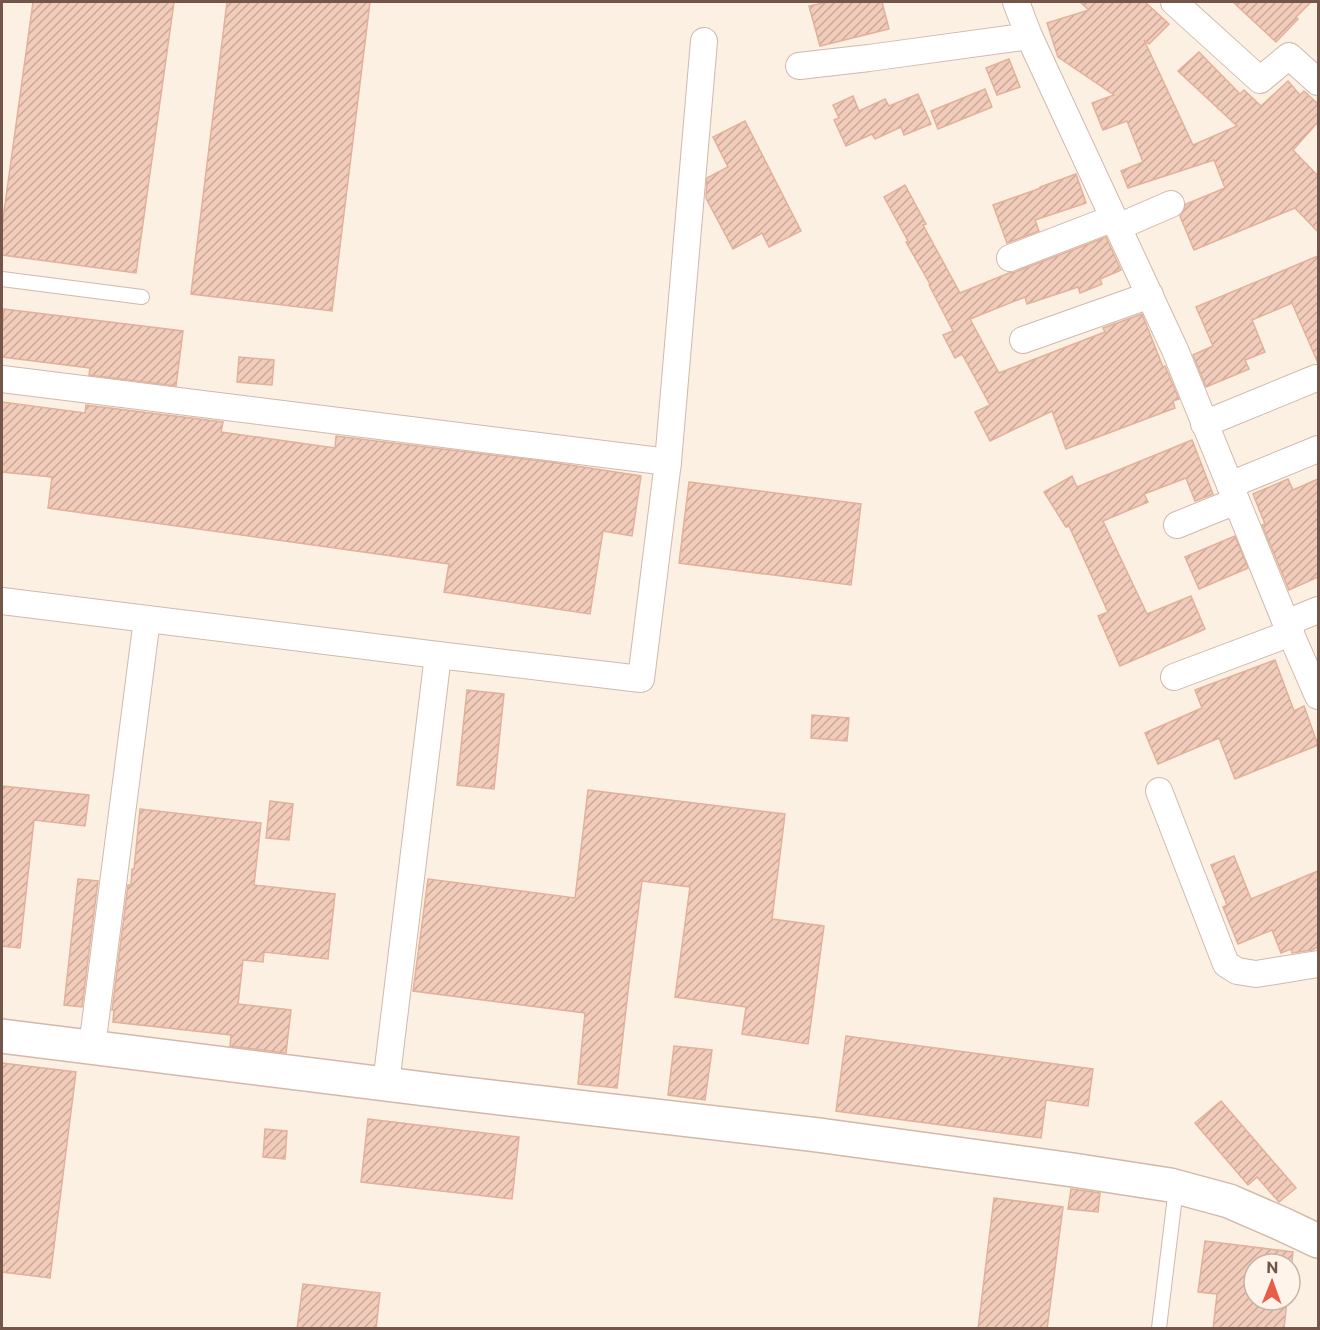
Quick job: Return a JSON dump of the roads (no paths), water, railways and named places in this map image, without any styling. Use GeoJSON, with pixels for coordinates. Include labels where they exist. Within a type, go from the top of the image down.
{"type":"FeatureCollection","features":[{"type":"Feature","properties":{"kind":"street"},"geometry":{"type":"LineString","coordinates":[[1016,2],[1029,36],[1175,350],[1318,696]]}},
{"type":"Feature","properties":{"kind":"street"},"geometry":{"type":"LineString","coordinates":[[1174,2],[1260,80],[1289,56],[1318,82]]}},
{"type":"Feature","properties":{"kind":"street"},"geometry":{"type":"LineString","coordinates":[[799,66],[1029,36]]}},
{"type":"Feature","properties":{"kind":"street"},"geometry":{"type":"LineString","coordinates":[[2,601],[641,679],[668,462],[704,41]]}},
{"type":"Feature","properties":{"kind":"street"},"geometry":{"type":"LineString","coordinates":[[1010,258],[1171,204]]}},
{"type":"Feature","properties":{"kind":"street"},"geometry":{"type":"LineString","coordinates":[[1023,340],[1150,295]]}},
{"type":"Feature","properties":{"kind":"street"},"geometry":{"type":"LineString","coordinates":[[1204,424],[1316,378]]}},
{"type":"Feature","properties":{"kind":"street"},"geometry":{"type":"LineString","coordinates":[[2,379],[668,462]]}},
{"type":"Feature","properties":{"kind":"street"},"geometry":{"type":"LineString","coordinates":[[1177,525],[1318,448]]}},
{"type":"Feature","properties":{"kind":"street"},"geometry":{"type":"LineString","coordinates":[[1174,677],[1288,628],[1318,610]]}},
{"type":"Feature","properties":{"kind":"street"},"geometry":{"type":"LineString","coordinates":[[92,1047],[147,619]]}},
{"type":"Feature","properties":{"kind":"street"},"geometry":{"type":"LineString","coordinates":[[386,1084],[438,655]]}},
{"type":"Feature","properties":{"kind":"street"},"geometry":{"type":"LineString","coordinates":[[1159,791],[1226,964],[1237,971],[1256,974],[1318,964]]}},
{"type":"Feature","properties":{"kind":"street"},"geometry":{"type":"LineString","coordinates":[[2,1036],[386,1084],[818,1134],[1025,1162],[1176,1188],[1229,1201],[1318,1241]]}},
{"type":"Feature","properties":{"kind":"lane"},"geometry":{"type":"LineString","coordinates":[[2,279],[142,297]]}},
{"type":"Feature","properties":{"kind":"lane"},"geometry":{"type":"LineString","coordinates":[[1159,1329],[1176,1188]]}}]}
